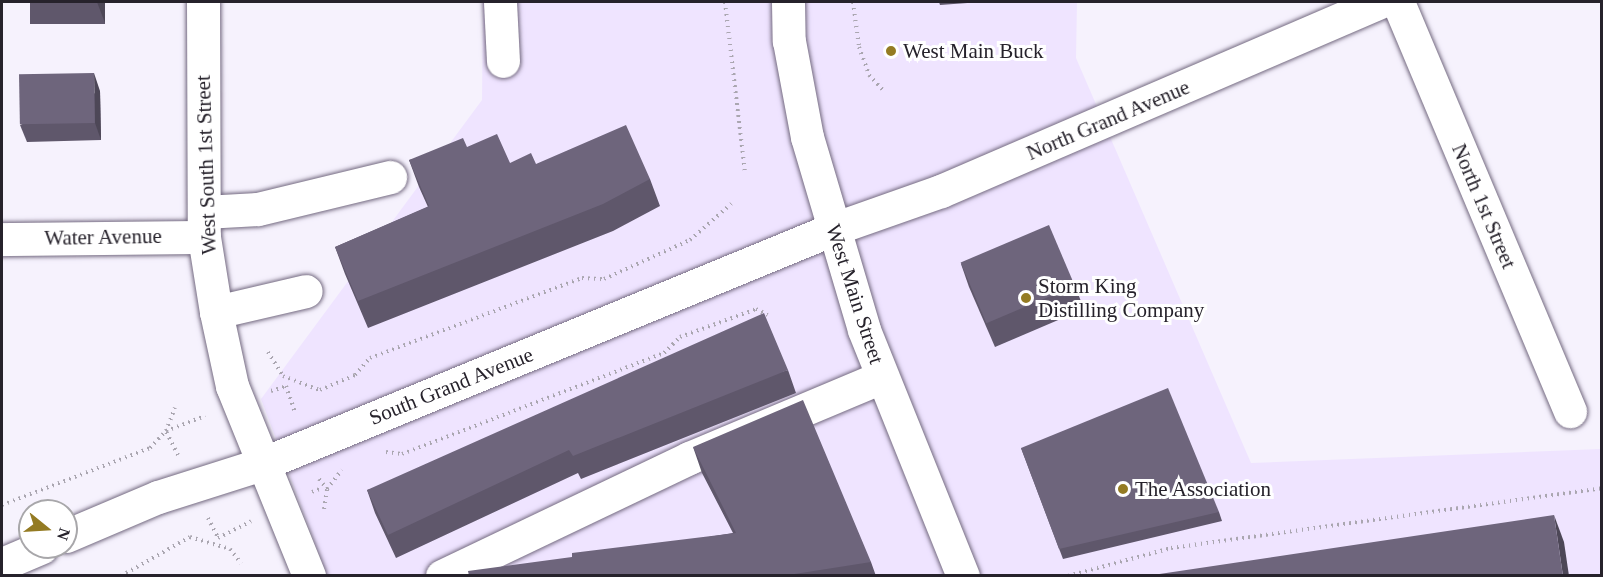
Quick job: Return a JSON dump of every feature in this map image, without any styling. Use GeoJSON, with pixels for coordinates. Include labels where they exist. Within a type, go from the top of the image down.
{"type":"FeatureCollection","features":[{"type":"Feature","properties":{"kind":"street","name":"West South 1st Street"},"geometry":{"type":"LineString","coordinates":[[203,2],[204,224],[216,312],[232,386],[309,576]]}},
{"type":"Feature","properties":{"kind":"street"},"geometry":{"type":"LineString","coordinates":[[500,2],[503,61]]}},
{"type":"Feature","properties":{"kind":"street","name":"West Main Street"},"geometry":{"type":"LineString","coordinates":[[788,2],[804,124],[833,229],[882,377],[963,576]]}},
{"type":"Feature","properties":{"kind":"street","name":"North Grand Avenue"},"geometry":{"type":"LineString","coordinates":[[833,229],[1108,122],[1378,2]]}},
{"type":"Feature","properties":{"kind":"street","name":"North 1st Street"},"geometry":{"type":"LineString","coordinates":[[1398,2],[1570,411]]}},
{"type":"Feature","properties":{"kind":"street","name":"Water Avenue"},"geometry":{"type":"LineString","coordinates":[[2,239],[204,224],[390,177]]}},
{"type":"Feature","properties":{"kind":"street","name":"South Grand Avenue"},"geometry":{"type":"LineString","coordinates":[[78,531],[158,496],[262,464],[833,229]]}},
{"type":"Feature","properties":{"kind":"street"},"geometry":{"type":"LineString","coordinates":[[216,312],[306,291]]}},
{"type":"Feature","properties":{"kind":"street"},"geometry":{"type":"LineString","coordinates":[[442,576],[689,458],[882,377]]}},
{"type":"Feature","properties":{"kind":"street"},"geometry":{"type":"LineString","coordinates":[[2,564],[18,557]]}},
{"type":"Feature","properties":{"kind":"path"},"geometry":{"type":"LineString","coordinates":[[725,2],[745,171]]}},
{"type":"Feature","properties":{"kind":"path"},"geometry":{"type":"LineString","coordinates":[[853,2],[859,47],[869,75],[884,90]]}},
{"type":"Feature","properties":{"kind":"path"},"geometry":{"type":"LineString","coordinates":[[268,352],[290,381],[320,390],[330,387],[355,375],[370,358],[582,278],[604,279],[690,240],[731,204]]}},
{"type":"Feature","properties":{"kind":"path"},"geometry":{"type":"LineString","coordinates":[[373,455],[402,454],[664,353],[680,337],[756,309],[768,315]]}},
{"type":"Feature","properties":{"kind":"path"},"geometry":{"type":"LineString","coordinates":[[286,386],[290,381]]}},
{"type":"Feature","properties":{"kind":"path"},"geometry":{"type":"LineString","coordinates":[[2,505],[150,448],[166,431],[175,408]]}},
{"type":"Feature","properties":{"kind":"path"},"geometry":{"type":"LineString","coordinates":[[324,509],[327,489],[347,464]]}},
{"type":"Feature","properties":{"kind":"path"},"geometry":{"type":"LineString","coordinates":[[1068,576],[1171,548],[1602,488]]}},
{"type":"Feature","properties":{"kind":"path"},"geometry":{"type":"LineString","coordinates":[[121,576],[190,537],[230,549],[241,563]]}},
{"type":"Feature","properties":{"kind":"path"},"geometry":{"type":"LineString","coordinates":[[215,546],[218,538]]}},
{"type":"Feature","properties":{"kind":"shaded area"},"geometry":{"type":"Polygon","coordinates":[[[483,2],[1077,2],[1076,58],[1251,463],[1601,449],[1601,575],[327,575],[261,399],[482,100],[483,2]]]}},
{"type":"Feature","properties":{"kind":"building"},"geometry":{"type":"Polygon","coordinates":[[[94,73],[95,123],[20,124],[19,74],[94,73]]]}},
{"type":"Feature","properties":{"kind":"building"},"geometry":{"type":"Polygon","coordinates":[[[626,125],[650,179],[603,204],[358,301],[335,247],[429,206],[409,160],[463,138],[467,147],[497,134],[510,163],[531,153],[536,164],[626,125]]]}},
{"type":"Feature","properties":{"kind":"building","name":"Storm King Distilling Company"},"geometry":{"type":"Polygon","coordinates":[[[1049,225],[1075,286],[986,323],[961,263],[1049,225]]]}},
{"type":"Feature","properties":{"kind":"building"},"geometry":{"type":"Polygon","coordinates":[[[764,313],[788,370],[573,456],[569,450],[388,535],[367,490],[764,313]]]}},
{"type":"Feature","properties":{"kind":"building","name":"The Association"},"geometry":{"type":"Polygon","coordinates":[[[1168,388],[1219,512],[1059,549],[1021,448],[1168,388]]]}},
{"type":"Feature","properties":{"kind":"building"},"geometry":{"type":"Polygon","coordinates":[[[803,400],[871,562],[782,576],[469,576],[468,571],[572,557],[572,553],[736,533],[693,447],[803,400]]]}},
{"type":"Feature","properties":{"kind":"building"},"geometry":{"type":"Polygon","coordinates":[[[1554,515],[1563,576],[1146,576],[1554,515]]]}},
{"type":"Feature","properties":{"kind":"place","name":"West Main Buck"},"geometry":{"type":"Point","coordinates":[891,51]}},
{"type":"Feature","properties":{"kind":"place","name":"Storm King Distilling Company"},"geometry":{"type":"Point","coordinates":[1026,298]}},
{"type":"Feature","properties":{"kind":"place","name":"The Association"},"geometry":{"type":"Point","coordinates":[1123,489]}}]}
